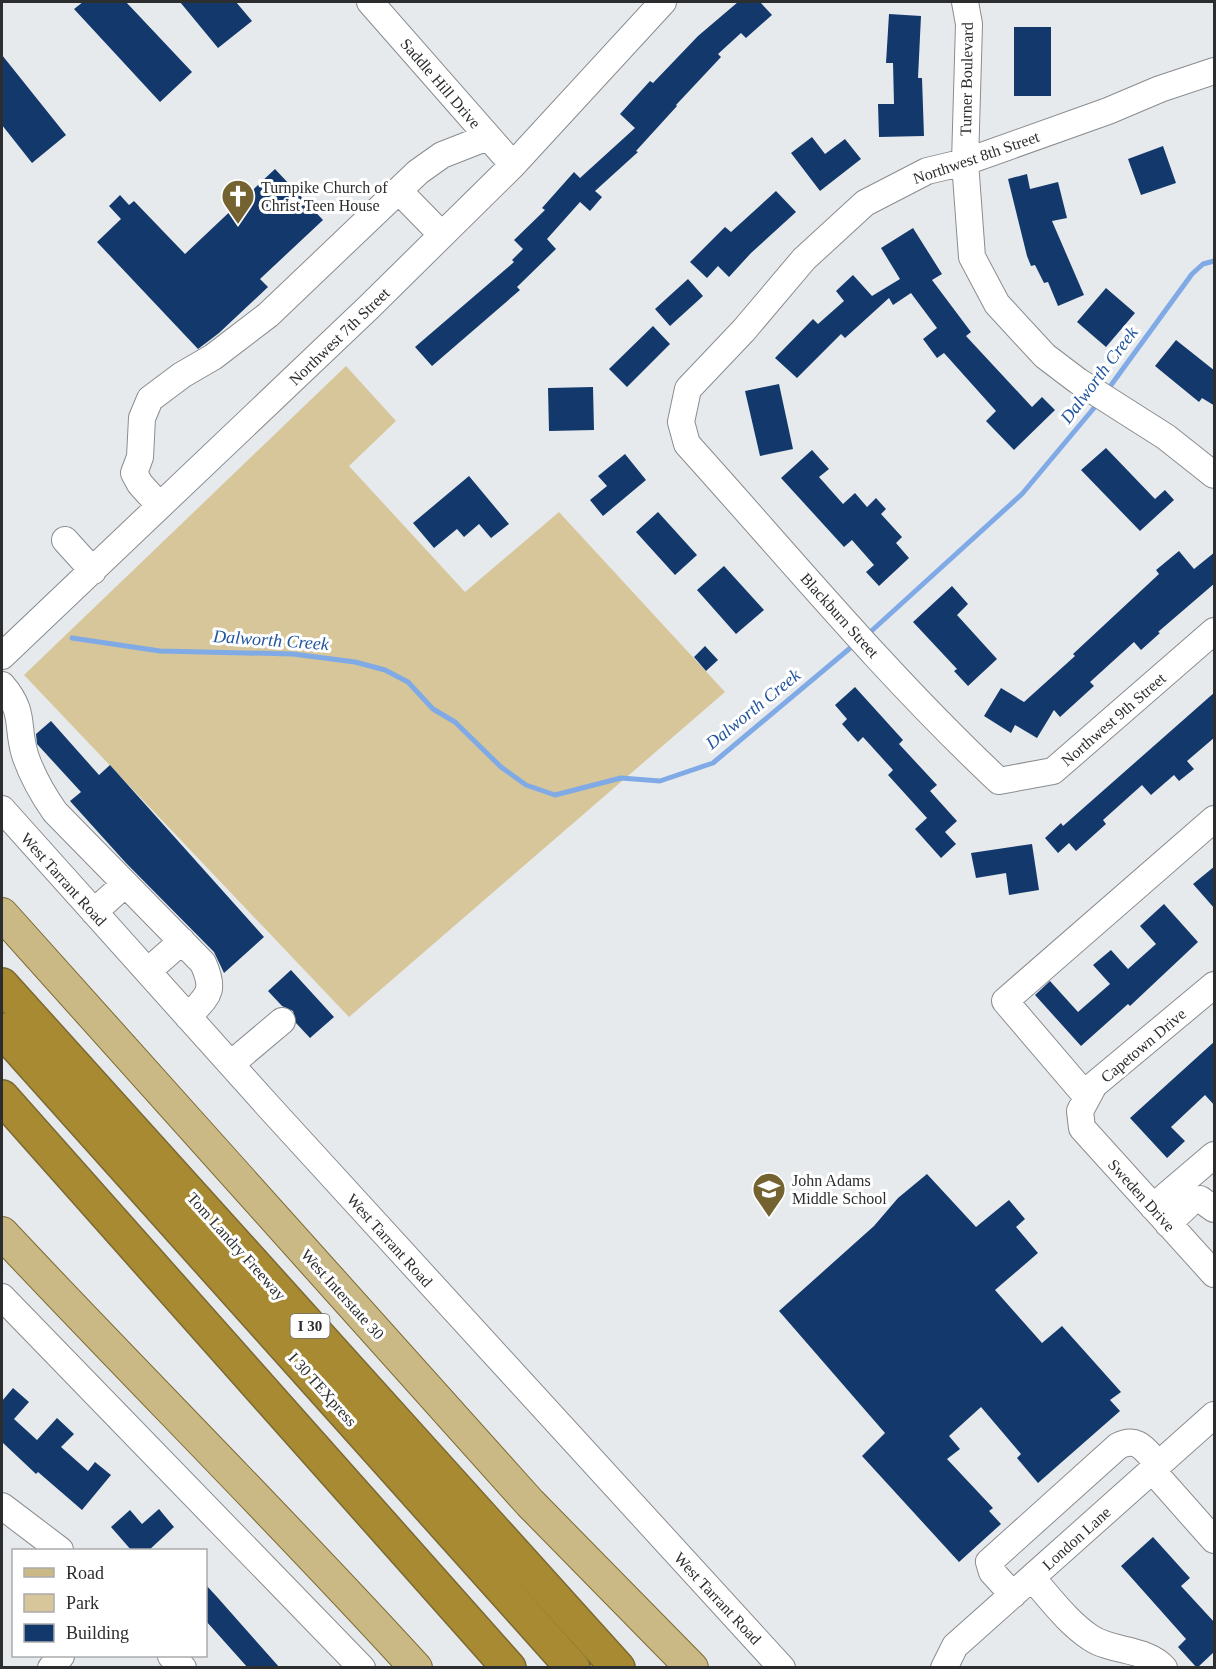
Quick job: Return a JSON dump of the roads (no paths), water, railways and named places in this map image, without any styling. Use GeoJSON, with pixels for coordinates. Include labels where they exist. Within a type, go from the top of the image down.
{"type":"FeatureCollection","features":[{"type":"Feature","properties":{"kind":"highway","name":"Tom Landry Freeway"},"geometry":{"type":"LineString","coordinates":[[2,985],[618,1668]]}},
{"type":"Feature","properties":{"kind":"highway","name":"I 30 TEXpress"},"geometry":{"type":"LineString","coordinates":[[2,1030],[573,1668]]}},
{"type":"Feature","properties":{"kind":"highway"},"geometry":{"type":"LineString","coordinates":[[2,1097],[509,1668]]}},
{"type":"Feature","properties":{"kind":"main road","name":"West Interstate 30"},"geometry":{"type":"LineString","coordinates":[[2,914],[530,1503],[692,1668]]}},
{"type":"Feature","properties":{"kind":"main road"},"geometry":{"type":"LineString","coordinates":[[2,1233],[92,1330],[300,1541],[416,1668]]}},
{"type":"Feature","properties":{"kind":"street","name":"Saddle Hill Drive"},"geometry":{"type":"LineString","coordinates":[[370,2],[513,165]]}},
{"type":"Feature","properties":{"kind":"street","name":"Northwest 7th Street"},"geometry":{"type":"LineString","coordinates":[[2,656],[513,165],[663,2]]}},
{"type":"Feature","properties":{"kind":"street","name":"Turner Boulevard"},"geometry":{"type":"LineString","coordinates":[[965,2],[969,24],[965,162],[972,257],[998,304],[1045,356],[1078,381],[1123,407],[1166,437],[1215,475]]}},
{"type":"Feature","properties":{"kind":"street","name":"Northwest 8th Street"},"geometry":{"type":"LineString","coordinates":[[687,444],[681,422],[688,389],[804,260],[865,203],[927,171],[965,162],[1108,111],[1160,89],[1215,71]]}},
{"type":"Feature","properties":{"kind":"street"},"geometry":{"type":"LineString","coordinates":[[160,506],[134,473],[140,457],[142,418],[150,399],[182,375],[213,357],[268,315],[418,172],[442,155],[488,137]]}},
{"type":"Feature","properties":{"kind":"street"},"geometry":{"type":"LineString","coordinates":[[399,191],[442,235]]}},
{"type":"Feature","properties":{"kind":"street","name":"Blackburn Street"},"geometry":{"type":"LineString","coordinates":[[687,444],[881,660],[964,749],[999,781]]}},
{"type":"Feature","properties":{"kind":"street"},"geometry":{"type":"LineString","coordinates":[[65,540],[93,571]]}},
{"type":"Feature","properties":{"kind":"street","name":"Northwest 9th Street"},"geometry":{"type":"LineString","coordinates":[[999,781],[1053,771],[1215,631]]}},
{"type":"Feature","properties":{"kind":"street"},"geometry":{"type":"LineString","coordinates":[[2,685],[15,701],[11,742],[26,757],[40,790],[55,812],[203,963],[212,982],[208,995],[188,1017]]}},
{"type":"Feature","properties":{"kind":"street"},"geometry":{"type":"LineString","coordinates":[[5,813],[40,790]]}},
{"type":"Feature","properties":{"kind":"street","name":"West Tarrant Road"},"geometry":{"type":"LineString","coordinates":[[5,813],[782,1668]]}},
{"type":"Feature","properties":{"kind":"street","name":"Sweden Drive"},"geometry":{"type":"LineString","coordinates":[[1215,819],[1005,1001],[1084,1104],[1082,1128],[1215,1274]]}},
{"type":"Feature","properties":{"kind":"street"},"geometry":{"type":"LineString","coordinates":[[43,854],[72,829]]}},
{"type":"Feature","properties":{"kind":"street"},"geometry":{"type":"LineString","coordinates":[[94,912],[125,884]]}},
{"type":"Feature","properties":{"kind":"street"},"geometry":{"type":"LineString","coordinates":[[148,971],[182,941]]}},
{"type":"Feature","properties":{"kind":"street","name":"Capetown Drive"},"geometry":{"type":"LineString","coordinates":[[1084,1104],[1094,1085],[1215,985]]}},
{"type":"Feature","properties":{"kind":"street"},"geometry":{"type":"LineString","coordinates":[[231,1064],[282,1021]]}},
{"type":"Feature","properties":{"kind":"street"},"geometry":{"type":"LineString","coordinates":[[1161,1215],[1215,1155]]}},
{"type":"Feature","properties":{"kind":"street"},"geometry":{"type":"LineString","coordinates":[[1161,1215],[1203,1205],[1215,1182]]}},
{"type":"Feature","properties":{"kind":"street"},"geometry":{"type":"LineString","coordinates":[[2,1297],[362,1668]]}},
{"type":"Feature","properties":{"kind":"street","name":"London Lane"},"geometry":{"type":"LineString","coordinates":[[944,1668],[955,1646],[1215,1415]]}},
{"type":"Feature","properties":{"kind":"street"},"geometry":{"type":"LineString","coordinates":[[1013,1595],[992,1572],[989,1562],[1118,1446],[1129,1440],[1137,1442],[1215,1540]]}},
{"type":"Feature","properties":{"kind":"street"},"geometry":{"type":"LineString","coordinates":[[2,1506],[57,1549]]}},
{"type":"Feature","properties":{"kind":"street"},"geometry":{"type":"LineString","coordinates":[[1032,1578],[1074,1624],[1091,1638],[1107,1646],[1136,1653],[1164,1668]]}},
{"type":"Feature","properties":{"kind":"street"},"geometry":{"type":"LineString","coordinates":[[172,1657],[183,1668]]}},
{"type":"Feature","properties":{"kind":"waterway","name":"Dalworth Creek"},"geometry":{"type":"LineString","coordinates":[[1106,392],[1192,274],[1203,264],[1214,261]]}},
{"type":"Feature","properties":{"kind":"waterway","name":"Dalworth Creek"},"geometry":{"type":"LineString","coordinates":[[867,635],[1022,494],[1099,402]]}},
{"type":"Feature","properties":{"kind":"waterway","name":"Dalworth Creek"},"geometry":{"type":"LineString","coordinates":[[72,638],[160,651],[293,654],[355,662],[385,670],[408,682],[433,709],[455,722],[501,767],[526,785],[555,795],[621,778],[660,781],[713,763],[855,644]]}},
{"type":"Feature","properties":{"kind":"place","name":"Turnpike Church of Christ Teen House"},"geometry":{"type":"Point","coordinates":[238,225]}},
{"type":"Feature","properties":{"kind":"place","name":"John Adams Middle School"},"geometry":{"type":"Point","coordinates":[769,1218]}}]}
